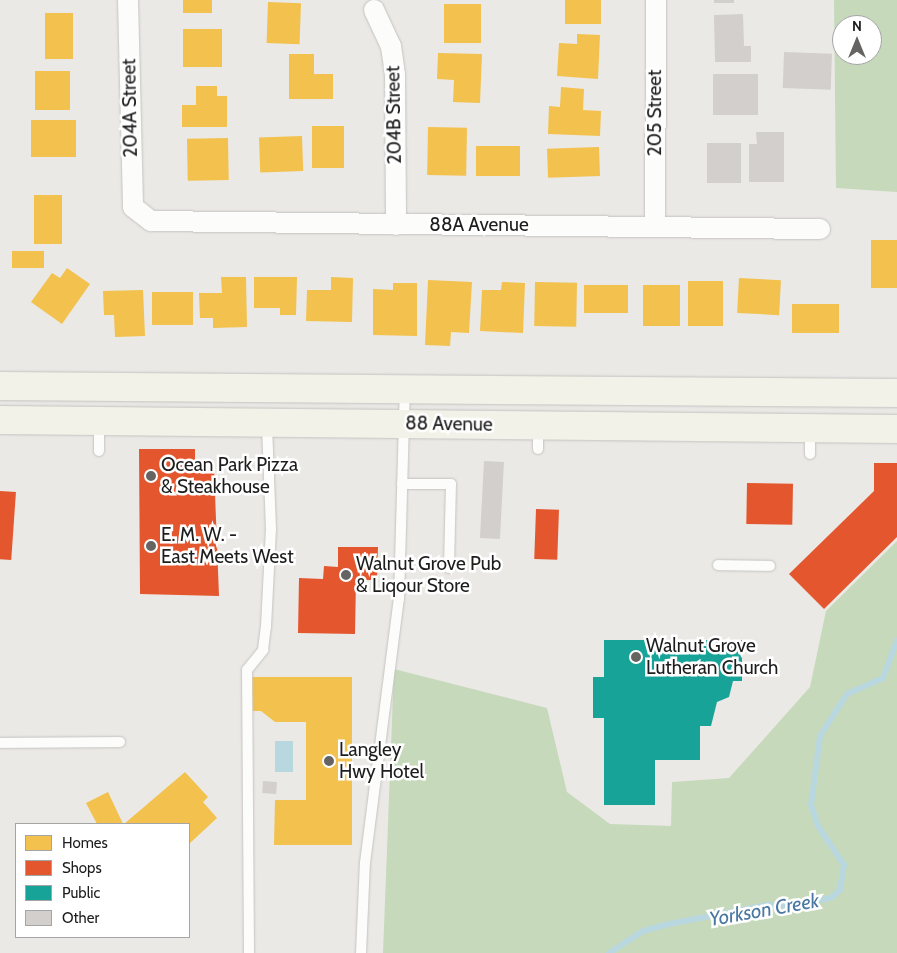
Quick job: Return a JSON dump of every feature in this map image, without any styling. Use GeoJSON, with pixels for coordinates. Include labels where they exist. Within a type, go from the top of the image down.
{"type":"FeatureCollection","features":[{"type":"Feature","properties":{"kind":"main road","name":"88 Avenue"},"geometry":{"type":"LineString","coordinates":[[0,386],[897,393]]}},
{"type":"Feature","properties":{"kind":"main road"},"geometry":{"type":"LineString","coordinates":[[729,391],[729,427]]}},
{"type":"Feature","properties":{"kind":"main road","name":"88 Avenue"},"geometry":{"type":"LineString","coordinates":[[0,420],[404,424],[538,437],[729,427],[810,441],[897,429]]}},
{"type":"Feature","properties":{"kind":"street","name":"204A Street"},"geometry":{"type":"LineString","coordinates":[[128,0],[131,184],[139,215]]}},
{"type":"Feature","properties":{"kind":"street","name":"205 Street"},"geometry":{"type":"LineString","coordinates":[[655,227],[656,0]]}},
{"type":"Feature","properties":{"kind":"street","name":"204B Street"},"geometry":{"type":"LineString","coordinates":[[374,10],[391,46],[394,75],[396,224]]}},
{"type":"Feature","properties":{"kind":"street","name":"88A Avenue"},"geometry":{"type":"LineString","coordinates":[[139,215],[151,222],[820,229]]}},
{"type":"Feature","properties":{"kind":"lane"},"geometry":{"type":"LineString","coordinates":[[361,953],[366,854],[399,598],[405,389]]}},
{"type":"Feature","properties":{"kind":"lane"},"geometry":{"type":"LineString","coordinates":[[99,420],[99,451]]}},
{"type":"Feature","properties":{"kind":"lane"},"geometry":{"type":"LineString","coordinates":[[249,953],[247,670],[263,650],[266,626],[272,530],[266,422]]}},
{"type":"Feature","properties":{"kind":"lane"},"geometry":{"type":"LineString","coordinates":[[402,484],[451,484],[450,568]]}},
{"type":"Feature","properties":{"kind":"lane"},"geometry":{"type":"LineString","coordinates":[[718,565],[770,566]]}},
{"type":"Feature","properties":{"kind":"lane"},"geometry":{"type":"LineString","coordinates":[[0,743],[120,742]]}},
{"type":"Feature","properties":{"kind":"green space"},"geometry":{"type":"Polygon","coordinates":[[[834,0],[897,0],[897,192],[836,188],[835,65],[882,65],[882,15],[834,15],[834,0]]]}},
{"type":"Feature","properties":{"kind":"green space"},"geometry":{"type":"Polygon","coordinates":[[[897,541],[897,953],[383,953],[394,669],[547,708],[567,792],[610,824],[671,826],[672,782],[729,778],[810,687],[826,611],[897,541]]]}},
{"type":"Feature","properties":{"kind":"water"},"geometry":{"type":"Polygon","coordinates":[[[275,741],[293,741],[293,772],[275,772],[275,741]]]}},
{"type":"Feature","properties":{"kind":"building: Homes"},"geometry":{"type":"Polygon","coordinates":[[[183,0],[212,0],[212,13],[183,13],[183,0]]]}},
{"type":"Feature","properties":{"kind":"building: Homes"},"geometry":{"type":"Polygon","coordinates":[[[565,0],[601,0],[601,24],[565,24],[565,0]]]}},
{"type":"Feature","properties":{"kind":"building: Homes"},"geometry":{"type":"Polygon","coordinates":[[[268,2],[301,3],[300,44],[267,43],[268,2]]]}},
{"type":"Feature","properties":{"kind":"building: Homes"},"geometry":{"type":"Polygon","coordinates":[[[444,4],[481,4],[481,43],[444,43],[444,4]]]}},
{"type":"Feature","properties":{"kind":"building: Homes"},"geometry":{"type":"Polygon","coordinates":[[[45,13],[73,13],[73,59],[45,59],[45,13]]]}},
{"type":"Feature","properties":{"kind":"building: Homes"},"geometry":{"type":"Polygon","coordinates":[[[183,29],[222,29],[222,67],[183,67],[183,29]]]}},
{"type":"Feature","properties":{"kind":"building: Homes"},"geometry":{"type":"Polygon","coordinates":[[[577,34],[600,35],[598,79],[557,76],[559,43],[577,44],[577,34]]]}},
{"type":"Feature","properties":{"kind":"building: Homes"},"geometry":{"type":"Polygon","coordinates":[[[438,53],[482,54],[480,103],[453,102],[454,80],[437,79],[438,53]]]}},
{"type":"Feature","properties":{"kind":"building: Homes"},"geometry":{"type":"Polygon","coordinates":[[[289,54],[314,54],[314,74],[333,74],[333,99],[289,99],[289,54]]]}},
{"type":"Feature","properties":{"kind":"building: Homes"},"geometry":{"type":"Polygon","coordinates":[[[35,71],[70,71],[70,110],[35,110],[35,71]]]}},
{"type":"Feature","properties":{"kind":"building: Homes"},"geometry":{"type":"Polygon","coordinates":[[[196,86],[217,86],[217,96],[227,96],[227,127],[182,127],[182,105],[196,105],[196,86]]]}},
{"type":"Feature","properties":{"kind":"building: Homes"},"geometry":{"type":"Polygon","coordinates":[[[561,87],[584,89],[583,110],[601,111],[600,136],[548,134],[549,106],[560,107],[561,87]]]}},
{"type":"Feature","properties":{"kind":"building: Homes"},"geometry":{"type":"Polygon","coordinates":[[[31,120],[76,120],[76,157],[31,157],[31,120]]]}},
{"type":"Feature","properties":{"kind":"building: Homes"},"geometry":{"type":"Polygon","coordinates":[[[312,126],[344,126],[344,168],[312,168],[312,126]]]}},
{"type":"Feature","properties":{"kind":"building: Homes"},"geometry":{"type":"Polygon","coordinates":[[[428,127],[467,128],[466,176],[427,175],[428,127]]]}},
{"type":"Feature","properties":{"kind":"building: Homes"},"geometry":{"type":"Polygon","coordinates":[[[302,136],[303,171],[260,172],[259,138],[302,136]]]}},
{"type":"Feature","properties":{"kind":"building: Homes"},"geometry":{"type":"Polygon","coordinates":[[[228,138],[229,180],[188,181],[187,139],[228,138]]]}},
{"type":"Feature","properties":{"kind":"building: Homes"},"geometry":{"type":"Polygon","coordinates":[[[476,146],[520,146],[520,176],[476,176],[476,146]]]}},
{"type":"Feature","properties":{"kind":"building: Homes"},"geometry":{"type":"Polygon","coordinates":[[[599,147],[600,176],[548,178],[547,149],[599,147]]]}},
{"type":"Feature","properties":{"kind":"building: Homes"},"geometry":{"type":"Polygon","coordinates":[[[34,195],[62,195],[62,244],[34,244],[34,195]]]}},
{"type":"Feature","properties":{"kind":"building: Homes"},"geometry":{"type":"Polygon","coordinates":[[[871,240],[897,240],[897,288],[871,288],[871,240]]]}},
{"type":"Feature","properties":{"kind":"building: Homes"},"geometry":{"type":"Polygon","coordinates":[[[12,251],[44,251],[44,268],[12,268],[12,251]]]}},
{"type":"Feature","properties":{"kind":"building: Homes"},"geometry":{"type":"Polygon","coordinates":[[[67,268],[90,284],[62,324],[31,302],[52,273],[60,278],[67,268]]]}},
{"type":"Feature","properties":{"kind":"building: Homes"},"geometry":{"type":"Polygon","coordinates":[[[221,277],[246,277],[247,327],[213,328],[213,318],[200,318],[199,293],[222,293],[221,277]]]}},
{"type":"Feature","properties":{"kind":"building: Homes"},"geometry":{"type":"Polygon","coordinates":[[[254,277],[297,277],[296,315],[280,315],[280,308],[254,308],[254,277]]]}},
{"type":"Feature","properties":{"kind":"building: Homes"},"geometry":{"type":"Polygon","coordinates":[[[331,277],[353,278],[352,322],[306,321],[307,290],[331,290],[331,277]]]}},
{"type":"Feature","properties":{"kind":"building: Homes"},"geometry":{"type":"Polygon","coordinates":[[[739,278],[781,280],[779,315],[737,313],[739,278]]]}},
{"type":"Feature","properties":{"kind":"building: Homes"},"geometry":{"type":"Polygon","coordinates":[[[428,280],[472,282],[469,333],[451,332],[450,346],[425,345],[428,280]]]}},
{"type":"Feature","properties":{"kind":"building: Homes"},"geometry":{"type":"Polygon","coordinates":[[[688,281],[723,281],[723,326],[688,326],[688,281]]]}},
{"type":"Feature","properties":{"kind":"building: Homes"},"geometry":{"type":"Polygon","coordinates":[[[502,282],[525,283],[523,333],[480,331],[482,290],[501,290],[502,282]]]}},
{"type":"Feature","properties":{"kind":"building: Homes"},"geometry":{"type":"Polygon","coordinates":[[[535,282],[577,283],[576,327],[534,326],[535,282]]]}},
{"type":"Feature","properties":{"kind":"building: Homes"},"geometry":{"type":"Polygon","coordinates":[[[393,283],[417,283],[417,336],[373,335],[373,289],[393,290],[393,283]]]}},
{"type":"Feature","properties":{"kind":"building: Homes"},"geometry":{"type":"Polygon","coordinates":[[[584,285],[628,285],[628,313],[584,313],[584,285]]]}},
{"type":"Feature","properties":{"kind":"building: Homes"},"geometry":{"type":"Polygon","coordinates":[[[643,285],[680,285],[680,326],[643,326],[643,285]]]}},
{"type":"Feature","properties":{"kind":"building: Homes"},"geometry":{"type":"Polygon","coordinates":[[[143,290],[145,336],[115,337],[114,315],[104,315],[103,291],[143,290]]]}},
{"type":"Feature","properties":{"kind":"building: Homes"},"geometry":{"type":"Polygon","coordinates":[[[152,292],[193,292],[193,325],[152,325],[152,292]]]}},
{"type":"Feature","properties":{"kind":"building: Homes"},"geometry":{"type":"Polygon","coordinates":[[[792,304],[839,304],[839,333],[792,333],[792,304]]]}},
{"type":"Feature","properties":{"kind":"building: Homes","name":"Langley Hwy Hotel"},"geometry":{"type":"Polygon","coordinates":[[[252,677],[352,677],[352,845],[274,845],[275,800],[306,800],[306,722],[275,722],[261,711],[252,711],[252,677]]]}},
{"type":"Feature","properties":{"kind":"building: Homes"},"geometry":{"type":"Polygon","coordinates":[[[185,772],[208,797],[203,802],[217,818],[190,843],[190,823],[125,823],[185,772]]]}},
{"type":"Feature","properties":{"kind":"building: Homes"},"geometry":{"type":"Polygon","coordinates":[[[108,792],[123,823],[96,823],[86,803],[108,792]]]}},
{"type":"Feature","properties":{"kind":"building: Shops"},"geometry":{"type":"Polygon","coordinates":[[[139,449],[195,449],[195,468],[214,468],[219,596],[140,594],[139,449]]]}},
{"type":"Feature","properties":{"kind":"building: Shops"},"geometry":{"type":"Polygon","coordinates":[[[874,463],[897,463],[897,537],[824,609],[789,574],[874,491],[874,463]]]}},
{"type":"Feature","properties":{"kind":"building: Shops"},"geometry":{"type":"Polygon","coordinates":[[[747,483],[793,484],[792,525],[746,524],[747,483]]]}},
{"type":"Feature","properties":{"kind":"building: Shops"},"geometry":{"type":"Polygon","coordinates":[[[0,491],[16,492],[11,560],[0,559],[0,491]]]}},
{"type":"Feature","properties":{"kind":"building: Shops"},"geometry":{"type":"Polygon","coordinates":[[[536,509],[559,510],[557,560],[534,559],[536,509]]]}},
{"type":"Feature","properties":{"kind":"building: Shops"},"geometry":{"type":"Polygon","coordinates":[[[338,547],[378,547],[377,580],[356,580],[355,634],[298,633],[299,578],[323,579],[324,566],[338,567],[338,547]]]}},
{"type":"Feature","properties":{"kind":"building: Public"},"geometry":{"type":"Polygon","coordinates":[[[604,640],[742,640],[742,681],[733,681],[729,697],[717,702],[711,726],[700,726],[700,760],[655,760],[655,805],[604,805],[604,718],[593,718],[593,677],[604,677],[604,640]]]}},
{"type":"Feature","properties":{"kind":"building: Other"},"geometry":{"type":"Polygon","coordinates":[[[714,0],[734,0],[734,3],[714,3],[714,0]]]}},
{"type":"Feature","properties":{"kind":"building: Other"},"geometry":{"type":"Polygon","coordinates":[[[743,14],[744,46],[751,46],[751,62],[715,62],[714,15],[743,14]]]}},
{"type":"Feature","properties":{"kind":"building: Other"},"geometry":{"type":"Polygon","coordinates":[[[784,52],[832,54],[831,90],[783,88],[784,52]]]}},
{"type":"Feature","properties":{"kind":"building: Other"},"geometry":{"type":"Polygon","coordinates":[[[713,74],[758,74],[758,115],[713,115],[713,74]]]}},
{"type":"Feature","properties":{"kind":"building: Other"},"geometry":{"type":"Polygon","coordinates":[[[756,132],[784,132],[784,182],[749,182],[749,144],[757,144],[756,132]]]}},
{"type":"Feature","properties":{"kind":"building: Other"},"geometry":{"type":"Polygon","coordinates":[[[707,143],[741,143],[741,183],[707,183],[707,143]]]}},
{"type":"Feature","properties":{"kind":"building: Other"},"geometry":{"type":"Polygon","coordinates":[[[484,461],[504,462],[500,539],[480,538],[484,461]]]}},
{"type":"Feature","properties":{"kind":"building: Other"},"geometry":{"type":"Polygon","coordinates":[[[263,781],[277,782],[276,794],[262,793],[263,781]]]}},
{"type":"Feature","properties":{"kind":"waterway","name":"Yorkson Creek"},"geometry":{"type":"LineString","coordinates":[[609,953],[643,931],[669,924],[767,905],[797,905],[831,898],[840,890],[844,865],[818,826],[811,805],[820,736],[847,694],[883,678],[897,640]]}},
{"type":"Feature","properties":{"kind":"place","name":"Ocean Park Pizza & Steakhouse"},"geometry":{"type":"Point","coordinates":[151,476]}},
{"type":"Feature","properties":{"kind":"place","name":"E. M. W. - East Meets West"},"geometry":{"type":"Point","coordinates":[151,546]}},
{"type":"Feature","properties":{"kind":"place","name":"Walnut Grove Pub & Liqour Store"},"geometry":{"type":"Point","coordinates":[346,575]}},
{"type":"Feature","properties":{"kind":"place","name":"Walnut Grove Lutheran Church"},"geometry":{"type":"Point","coordinates":[636,657]}},
{"type":"Feature","properties":{"kind":"place","name":"Langley Hwy Hotel"},"geometry":{"type":"Point","coordinates":[329,761]}}]}
